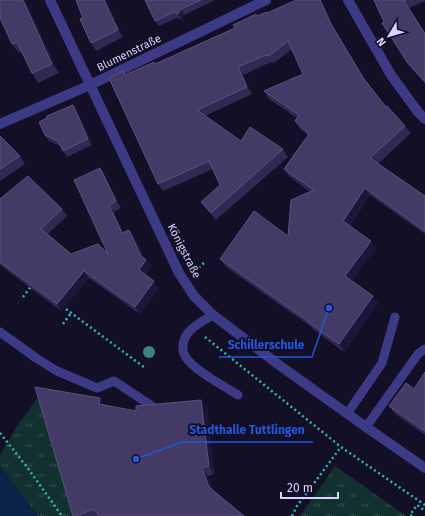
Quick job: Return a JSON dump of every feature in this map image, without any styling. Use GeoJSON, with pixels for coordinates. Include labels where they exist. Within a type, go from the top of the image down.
{"type":"FeatureCollection","features":[{"type":"Feature","properties":{"kind":"street","name":"Königstraße"},"geometry":{"type":"LineString","coordinates":[[50,0],[179,273],[194,296],[213,315],[279,366],[425,468]]}},
{"type":"Feature","properties":{"kind":"street","name":"Blumenstraße"},"geometry":{"type":"LineString","coordinates":[[0,124],[90,85],[266,0]]}},
{"type":"Feature","properties":{"kind":"street"},"geometry":{"type":"LineString","coordinates":[[348,0],[391,75],[418,112],[425,119]]}},
{"type":"Feature","properties":{"kind":"lane"},"geometry":{"type":"LineString","coordinates":[[213,315],[188,334],[183,344],[185,356],[192,365],[238,395]]}},
{"type":"Feature","properties":{"kind":"lane"},"geometry":{"type":"LineString","coordinates":[[347,414],[382,363],[395,317]]}},
{"type":"Feature","properties":{"kind":"lane"},"geometry":{"type":"LineString","coordinates":[[0,332],[57,371],[97,388],[114,381],[152,406]]}},
{"type":"Feature","properties":{"kind":"lane"},"geometry":{"type":"LineString","coordinates":[[366,427],[418,354],[425,349]]}},
{"type":"Feature","properties":{"kind":"path"},"geometry":{"type":"LineString","coordinates":[[27,280],[38,288]]}},
{"type":"Feature","properties":{"kind":"path"},"geometry":{"type":"LineString","coordinates":[[23,297],[32,284]]}},
{"type":"Feature","properties":{"kind":"path"},"geometry":{"type":"LineString","coordinates":[[60,305],[145,368]]}},
{"type":"Feature","properties":{"kind":"path"},"geometry":{"type":"LineString","coordinates":[[63,324],[71,313]]}},
{"type":"Feature","properties":{"kind":"path"},"geometry":{"type":"LineString","coordinates":[[194,328],[341,447],[425,505]]}},
{"type":"Feature","properties":{"kind":"path"},"geometry":{"type":"LineString","coordinates":[[0,433],[27,467],[62,516]]}},
{"type":"Feature","properties":{"kind":"path"},"geometry":{"type":"LineString","coordinates":[[292,516],[297,506],[341,447]]}},
{"type":"Feature","properties":{"kind":"path"},"geometry":{"type":"LineString","coordinates":[[412,516],[410,515],[417,505],[425,512],[422,516]]}},
{"type":"Feature","properties":{"kind":"green space"},"geometry":{"type":"Polygon","coordinates":[[[39,396],[76,516],[38,516],[0,466],[0,455],[15,429],[39,396]]]}},
{"type":"Feature","properties":{"kind":"green space"},"geometry":{"type":"Polygon","coordinates":[[[335,466],[406,516],[300,516],[335,466]]]}},
{"type":"Feature","properties":{"kind":"water"},"geometry":{"type":"Polygon","coordinates":[[[0,466],[38,516],[0,516],[0,466]]]}},
{"type":"Feature","properties":{"kind":"building"},"geometry":{"type":"Polygon","coordinates":[[[0,0],[23,0],[52,64],[32,73],[17,42],[12,44],[0,18],[0,0]]]}},
{"type":"Feature","properties":{"kind":"building"},"geometry":{"type":"Polygon","coordinates":[[[76,0],[104,0],[118,30],[91,43],[80,19],[83,18],[76,0]]]}},
{"type":"Feature","properties":{"kind":"building"},"geometry":{"type":"Polygon","coordinates":[[[145,0],[201,0],[181,9],[178,14],[174,12],[155,21],[145,0]]]}},
{"type":"Feature","properties":{"kind":"building"},"geometry":{"type":"Polygon","coordinates":[[[296,0],[320,0],[331,24],[363,78],[386,107],[387,106],[405,126],[370,158],[425,196],[425,231],[365,188],[343,221],[371,241],[345,276],[373,296],[339,344],[220,259],[254,211],[288,236],[291,200],[314,190],[284,169],[309,134],[295,121],[299,115],[264,91],[303,74],[288,41],[269,56],[266,55],[238,67],[247,87],[197,110],[241,141],[250,127],[283,149],[211,213],[201,202],[220,185],[209,161],[158,184],[109,78],[123,71],[125,75],[154,62],[155,64],[235,28],[233,25],[256,14],[257,16],[267,13],[296,0]]]}},
{"type":"Feature","properties":{"kind":"building"},"geometry":{"type":"Polygon","coordinates":[[[374,0],[406,0],[404,1],[425,34],[425,82],[407,62],[382,23],[384,22],[374,0]]]}},
{"type":"Feature","properties":{"kind":"building"},"geometry":{"type":"Polygon","coordinates":[[[73,105],[88,139],[63,151],[58,141],[45,135],[39,122],[47,118],[47,116],[73,105]]]}},
{"type":"Feature","properties":{"kind":"building"},"geometry":{"type":"Polygon","coordinates":[[[0,136],[20,156],[0,169],[0,136]]]}},
{"type":"Feature","properties":{"kind":"building"},"geometry":{"type":"Polygon","coordinates":[[[100,168],[116,201],[109,205],[122,233],[129,230],[141,256],[146,260],[139,270],[154,281],[135,307],[84,271],[57,304],[0,262],[0,199],[28,176],[62,209],[41,229],[71,254],[98,244],[108,254],[74,180],[100,168]]]}},
{"type":"Feature","properties":{"kind":"building"},"geometry":{"type":"Polygon","coordinates":[[[425,372],[425,431],[389,406],[406,383],[414,389],[425,372]]]}},
{"type":"Feature","properties":{"kind":"building"},"geometry":{"type":"Polygon","coordinates":[[[35,387],[100,398],[99,404],[136,411],[136,406],[201,400],[209,466],[202,468],[209,487],[244,516],[99,516],[94,509],[73,516],[35,387]]]}},
{"type":"Feature","properties":{"kind":"place","name":"Schillerschule"},"geometry":{"type":"Point","coordinates":[329,308]}},
{"type":"Feature","properties":{"kind":"place","name":"Stadthalle Tuttlingen"},"geometry":{"type":"Point","coordinates":[136,459]}}]}
